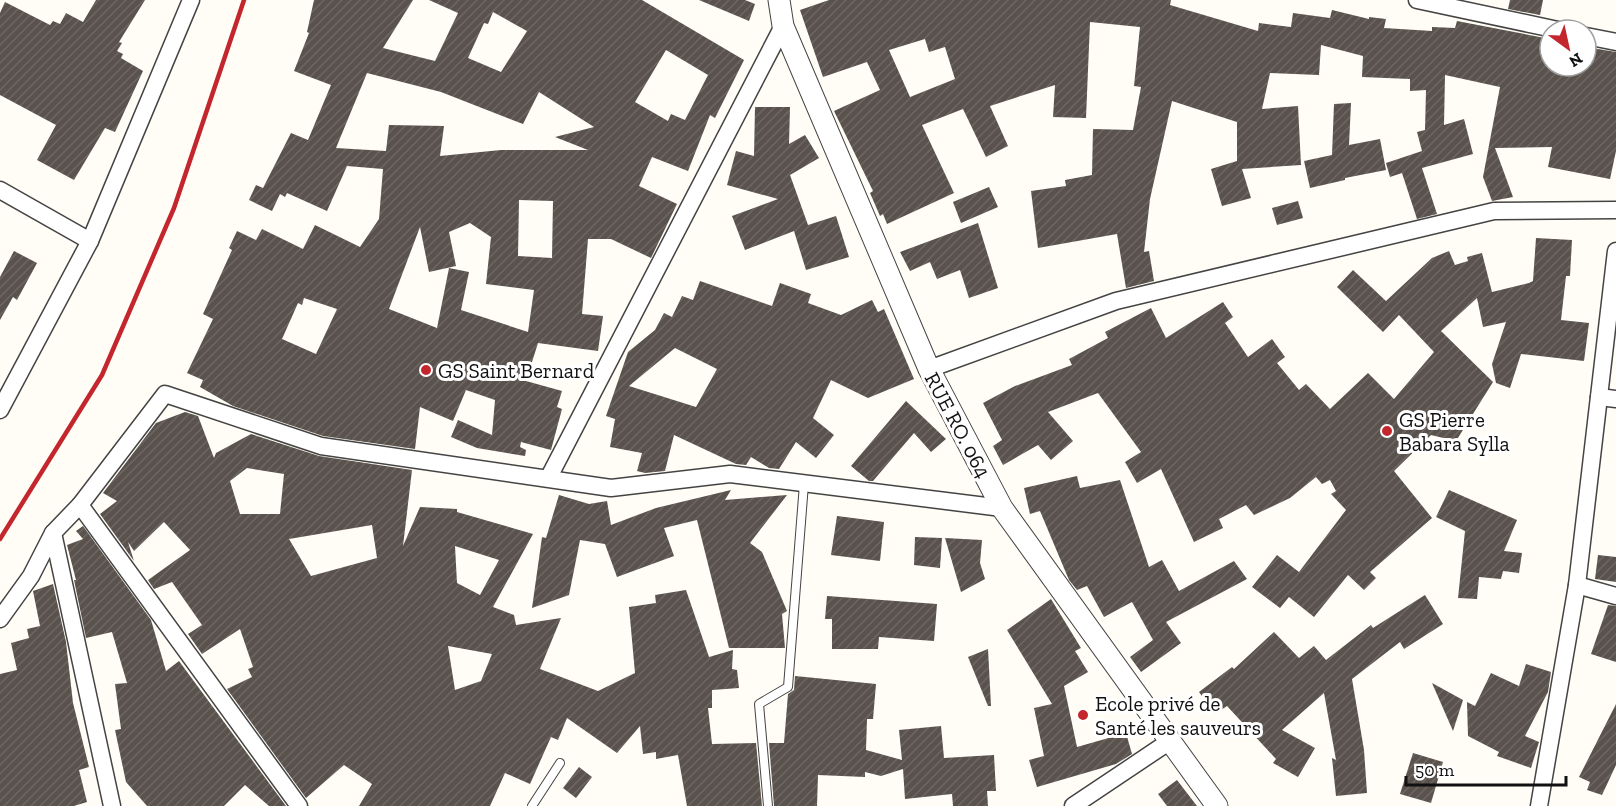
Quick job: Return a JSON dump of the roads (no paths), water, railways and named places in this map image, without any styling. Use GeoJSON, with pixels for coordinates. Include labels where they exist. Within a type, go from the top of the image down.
{"type":"FeatureCollection","features":[{"type":"Feature","properties":{"kind":"street"},"geometry":{"type":"LineString","coordinates":[[0,410],[90,241],[192,0]]}},
{"type":"Feature","properties":{"kind":"street","name":"RUE RO. 064"},"geometry":{"type":"LineString","coordinates":[[778,0],[783,26],[928,369],[1002,508],[1217,806]]}},
{"type":"Feature","properties":{"kind":"street"},"geometry":{"type":"LineString","coordinates":[[1417,0],[1538,26]]}},
{"type":"Feature","properties":{"kind":"street"},"geometry":{"type":"LineString","coordinates":[[549,477],[783,26]]}},
{"type":"Feature","properties":{"kind":"street"},"geometry":{"type":"LineString","coordinates":[[1598,38],[1616,42]]}},
{"type":"Feature","properties":{"kind":"street"},"geometry":{"type":"LineString","coordinates":[[0,190],[90,241]]}},
{"type":"Feature","properties":{"kind":"street"},"geometry":{"type":"LineString","coordinates":[[928,369],[1116,301],[1494,211],[1616,210]]}},
{"type":"Feature","properties":{"kind":"street"},"geometry":{"type":"LineString","coordinates":[[1539,806],[1607,398],[1616,251]]}},
{"type":"Feature","properties":{"kind":"street"},"geometry":{"type":"LineString","coordinates":[[0,619],[31,576],[53,533],[80,505],[165,394],[321,446],[549,477],[611,488],[730,474],[1002,508]]}},
{"type":"Feature","properties":{"kind":"street"},"geometry":{"type":"LineString","coordinates":[[80,505],[299,806]]}},
{"type":"Feature","properties":{"kind":"street"},"geometry":{"type":"LineString","coordinates":[[53,533],[112,806]]}},
{"type":"Feature","properties":{"kind":"street"},"geometry":{"type":"LineString","coordinates":[[1577,585],[1616,596]]}},
{"type":"Feature","properties":{"kind":"street"},"geometry":{"type":"LineString","coordinates":[[1073,806],[1170,741]]}},
{"type":"Feature","properties":{"kind":"lane"},"geometry":{"type":"LineString","coordinates":[[768,806],[759,704],[788,687],[804,484]]}},
{"type":"Feature","properties":{"kind":"lane"},"geometry":{"type":"LineString","coordinates":[[532,806],[560,763]]}},
{"type":"Feature","properties":{"kind":"railway"},"geometry":{"type":"LineString","coordinates":[[0,539],[102,375],[174,208],[244,0]]}},
{"type":"Feature","properties":{"kind":"place","name":"GS Saint Bernard"},"geometry":{"type":"Point","coordinates":[426,370]}},
{"type":"Feature","properties":{"kind":"place","name":"GS Pierre Babara Sylla"},"geometry":{"type":"Point","coordinates":[1387,431]}},
{"type":"Feature","properties":{"kind":"place","name":"Ecole privé de Santé les sauveurs"},"geometry":{"type":"Point","coordinates":[1083,715]}}]}
